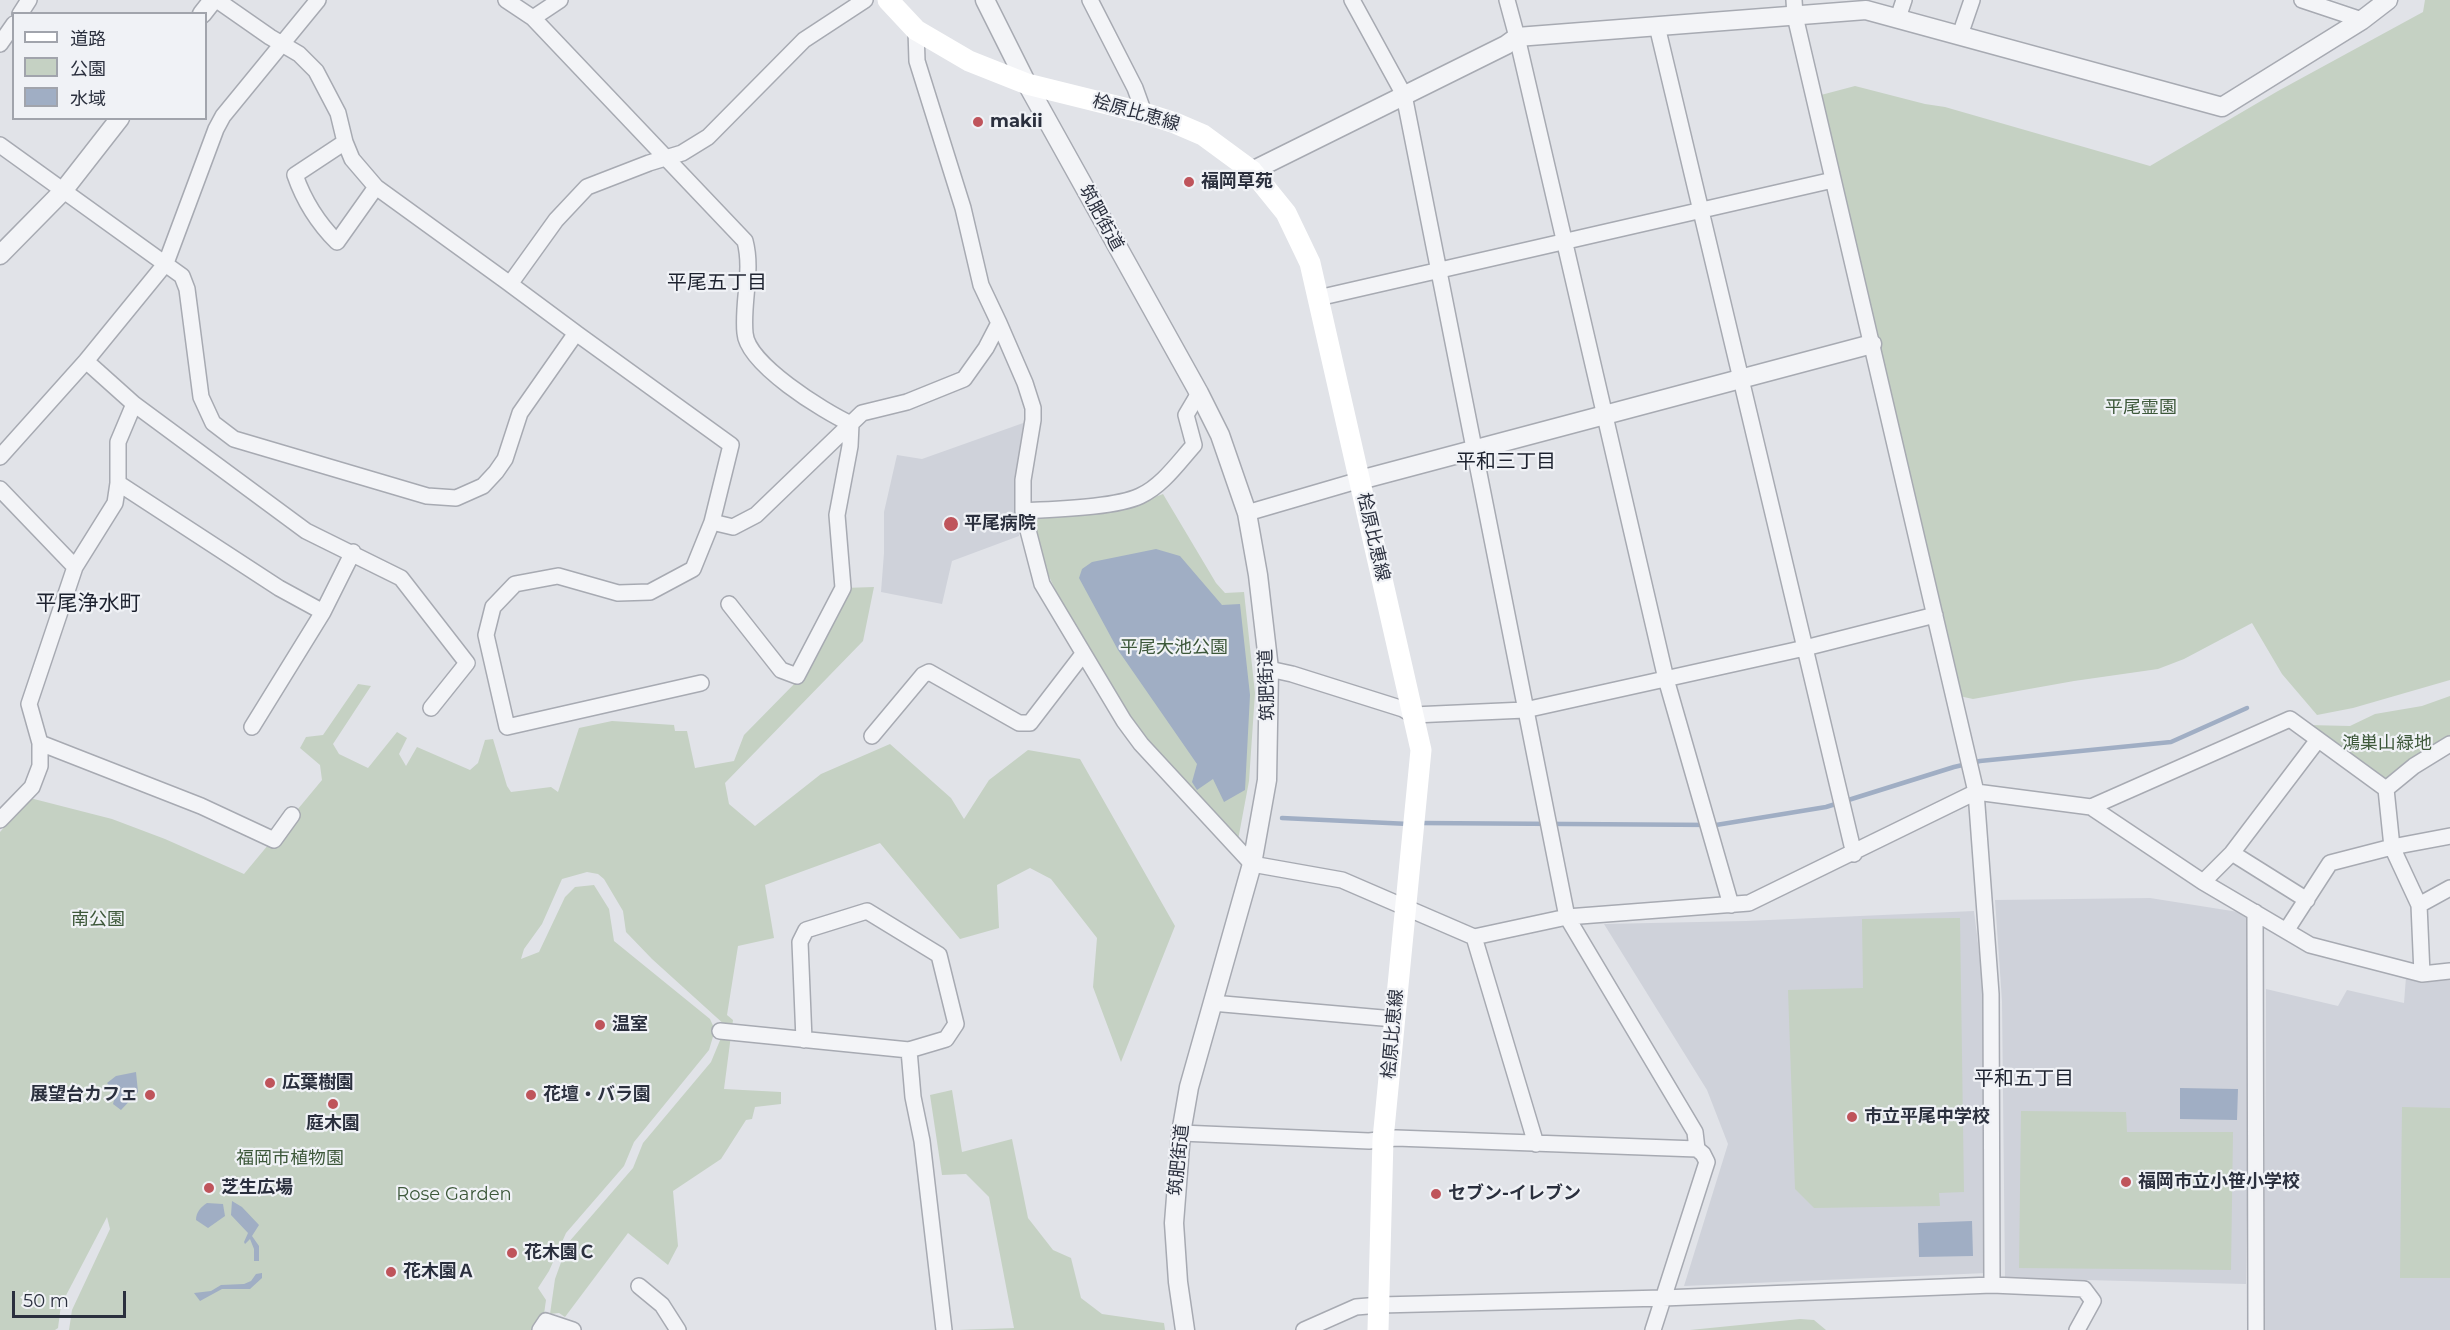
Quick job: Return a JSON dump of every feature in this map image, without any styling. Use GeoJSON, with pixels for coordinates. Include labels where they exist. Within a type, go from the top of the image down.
{"type":"FeatureCollection","features":[{"type":"Feature","properties":{"kind":"main road","name":"桧原比恵線"},"geometry":{"type":"LineString","coordinates":[[888,0],[916,30],[969,61],[1027,84],[1144,113],[1203,135],[1252,171],[1286,213],[1310,263],[1421,750],[1383,1139],[1378,1330]]}},
{"type":"Feature","properties":{"kind":"street"},"geometry":{"type":"LineString","coordinates":[[204,12],[215,0],[300,54],[316,71],[338,113],[352,159],[376,187],[731,445],[712,522],[693,569],[651,592],[618,593],[558,576],[515,584],[493,607],[486,635],[507,727],[701,683]]}},
{"type":"Feature","properties":{"kind":"street"},"geometry":{"type":"LineString","coordinates":[[0,457],[86,361],[166,263],[216,129],[223,116],[318,0]]}},
{"type":"Feature","properties":{"kind":"street"},"geometry":{"type":"LineString","coordinates":[[506,0],[533,18],[745,241],[749,255],[745,335],[750,350],[807,399],[851,424]]}},
{"type":"Feature","properties":{"kind":"street"},"geometry":{"type":"LineString","coordinates":[[533,18],[560,0]]}},
{"type":"Feature","properties":{"kind":"street"},"geometry":{"type":"LineString","coordinates":[[510,284],[556,220],[587,187],[668,158],[708,137],[804,40],[865,0]]}},
{"type":"Feature","properties":{"kind":"street","name":"筑肥街道"},"geometry":{"type":"LineString","coordinates":[[985,0],[1027,84],[1199,393],[1220,435],[1247,513],[1258,575],[1269,669],[1267,780],[1252,864],[1189,1087],[1181,1133],[1174,1223],[1178,1282],[1185,1330]]}},
{"type":"Feature","properties":{"kind":"street"},"geometry":{"type":"LineString","coordinates":[[1090,0],[1135,88],[1144,113]]}},
{"type":"Feature","properties":{"kind":"street"},"geometry":{"type":"LineString","coordinates":[[1352,0],[1404,95],[1568,917],[1695,1132],[1697,1149]]}},
{"type":"Feature","properties":{"kind":"street"},"geometry":{"type":"LineString","coordinates":[[1507,0],[1666,679],[1731,905]]}},
{"type":"Feature","properties":{"kind":"street"},"geometry":{"type":"LineString","coordinates":[[1899,18],[1904,0]]}},
{"type":"Feature","properties":{"kind":"street"},"geometry":{"type":"LineString","coordinates":[[1960,35],[1972,0]]}},
{"type":"Feature","properties":{"kind":"street"},"geometry":{"type":"LineString","coordinates":[[2302,0],[2362,20]]}},
{"type":"Feature","properties":{"kind":"street"},"geometry":{"type":"LineString","coordinates":[[1252,171],[1506,45],[1517,37],[1657,26],[1794,8],[1866,10],[2222,108],[2362,20],[2388,0]]}},
{"type":"Feature","properties":{"kind":"street"},"geometry":{"type":"LineString","coordinates":[[1794,8],[1976,792],[1991,994],[1992,1285]]}},
{"type":"Feature","properties":{"kind":"street"},"geometry":{"type":"LineString","coordinates":[[1657,26],[1854,854]]}},
{"type":"Feature","properties":{"kind":"street"},"geometry":{"type":"LineString","coordinates":[[0,44],[12,27]]}},
{"type":"Feature","properties":{"kind":"street"},"geometry":{"type":"LineString","coordinates":[[916,30],[917,61],[963,208],[981,285],[1025,382],[1033,408],[1023,480],[1023,511],[1042,584],[1083,654],[1141,744],[1252,864],[1342,880],[1474,937],[1568,917],[1749,903],[1854,854],[1976,792],[2091,807],[2203,882],[2310,945],[2422,974],[2450,971]]}},
{"type":"Feature","properties":{"kind":"street"},"geometry":{"type":"LineString","coordinates":[[0,255],[63,191],[118,120]]}},
{"type":"Feature","properties":{"kind":"street"},"geometry":{"type":"LineString","coordinates":[[345,142],[295,175],[304,199],[326,231],[337,242],[376,187]]}},
{"type":"Feature","properties":{"kind":"street"},"geometry":{"type":"LineString","coordinates":[[0,145],[182,276],[201,397],[213,423],[234,439],[427,496],[456,498],[483,486],[496,472],[505,459],[520,413],[576,333]]}},
{"type":"Feature","properties":{"kind":"street"},"geometry":{"type":"LineString","coordinates":[[1318,298],[1833,180]]}},
{"type":"Feature","properties":{"kind":"street"},"geometry":{"type":"LineString","coordinates":[[712,522],[733,527],[756,515],[862,413],[908,402],[964,379],[986,348],[999,323]]}},
{"type":"Feature","properties":{"kind":"street"},"geometry":{"type":"LineString","coordinates":[[1247,513],[1360,480],[1872,344]]}},
{"type":"Feature","properties":{"kind":"street"},"geometry":{"type":"LineString","coordinates":[[86,361],[134,404],[306,531],[401,578],[467,663],[431,708]]}},
{"type":"Feature","properties":{"kind":"street"},"geometry":{"type":"LineString","coordinates":[[1023,511],[1119,502],[1139,496],[1156,486],[1194,445],[1186,415],[1199,393]]}},
{"type":"Feature","properties":{"kind":"street"},"geometry":{"type":"LineString","coordinates":[[0,820],[32,787],[40,766],[40,743],[28,704],[75,567],[115,503],[118,483],[118,442],[134,404]]}},
{"type":"Feature","properties":{"kind":"street"},"geometry":{"type":"LineString","coordinates":[[729,604],[781,670],[796,676],[843,588],[837,515],[850,446],[851,424]]}},
{"type":"Feature","properties":{"kind":"street"},"geometry":{"type":"LineString","coordinates":[[118,483],[279,588],[323,612]]}},
{"type":"Feature","properties":{"kind":"street"},"geometry":{"type":"LineString","coordinates":[[0,489],[75,567]]}},
{"type":"Feature","properties":{"kind":"street"},"geometry":{"type":"LineString","coordinates":[[252,727],[323,612],[352,552]]}},
{"type":"Feature","properties":{"kind":"street","name":"筑肥街道"},"geometry":{"type":"LineString","coordinates":[[1269,669],[1403,709],[1413,715],[1525,710],[1805,648],[1935,615]]}},
{"type":"Feature","properties":{"kind":"street"},"geometry":{"type":"LineString","coordinates":[[872,736],[923,675],[930,672],[1019,723],[1030,723],[1083,654]]}},
{"type":"Feature","properties":{"kind":"street"},"geometry":{"type":"LineString","coordinates":[[2091,807],[2290,719],[2317,741],[2386,789],[2392,847],[2419,905],[2422,974]]}},
{"type":"Feature","properties":{"kind":"street"},"geometry":{"type":"LineString","coordinates":[[2203,882],[2232,853],[2317,741]]}},
{"type":"Feature","properties":{"kind":"street"},"geometry":{"type":"LineString","coordinates":[[40,743],[201,806],[274,840],[292,815]]}},
{"type":"Feature","properties":{"kind":"street"},"geometry":{"type":"LineString","coordinates":[[2386,789],[2414,766],[2450,744]]}},
{"type":"Feature","properties":{"kind":"street"},"geometry":{"type":"LineString","coordinates":[[2286,931],[2330,863],[2392,847],[2450,836]]}},
{"type":"Feature","properties":{"kind":"street"},"geometry":{"type":"LineString","coordinates":[[2232,853],[2307,900]]}},
{"type":"Feature","properties":{"kind":"street"},"geometry":{"type":"LineString","coordinates":[[2419,905],[2450,888]]}},
{"type":"Feature","properties":{"kind":"street"},"geometry":{"type":"LineString","coordinates":[[720,1031],[804,1040],[909,1050],[946,1038],[956,1024],[939,955],[867,911],[807,930],[800,942],[804,1040]]}},
{"type":"Feature","properties":{"kind":"street"},"geometry":{"type":"LineString","coordinates":[[2255,912],[2256,1330]]}},
{"type":"Feature","properties":{"kind":"street"},"geometry":{"type":"LineString","coordinates":[[1474,937],[1536,1143]]}},
{"type":"Feature","properties":{"kind":"street"},"geometry":{"type":"LineString","coordinates":[[1212,1003],[1394,1019]]}},
{"type":"Feature","properties":{"kind":"street"},"geometry":{"type":"LineString","coordinates":[[909,1050],[912,1096],[922,1141],[944,1330]]}},
{"type":"Feature","properties":{"kind":"street"},"geometry":{"type":"LineString","coordinates":[[1181,1133],[1369,1141],[1383,1139],[1697,1149],[1707,1162],[1653,1330]]}},
{"type":"Feature","properties":{"kind":"street"},"geometry":{"type":"LineString","coordinates":[[1304,1330],[1356,1307],[1380,1305],[1663,1298],[1992,1285],[2084,1289],[2093,1301],[2077,1330]]}},
{"type":"Feature","properties":{"kind":"street"},"geometry":{"type":"LineString","coordinates":[[639,1286],[662,1305],[678,1330]]}},
{"type":"Feature","properties":{"kind":"street"},"geometry":{"type":"LineString","coordinates":[[540,1330],[546,1321],[573,1330]]}},
{"type":"Feature","properties":{"kind":"shaded area","name":"平尾病院"},"geometry":{"type":"Polygon","coordinates":[[[1026,422],[1015,479],[1019,536],[952,561],[942,604],[881,592],[884,512],[897,455],[922,459],[1026,422]]]}},
{"type":"Feature","properties":{"kind":"shaded area","name":"福岡市立小笹小学校"},"geometry":{"type":"Polygon","coordinates":[[[2150,898],[2251,914],[2246,1284],[2005,1278],[2002,1001],[1995,900],[2150,898]]]}},
{"type":"Feature","properties":{"kind":"shaded area","name":"市立平尾中学校"},"geometry":{"type":"Polygon","coordinates":[[[1974,911],[1985,1001],[1987,1273],[1684,1286],[1728,1144],[1707,1090],[1604,924],[1746,921],[1974,911]]]}},
{"type":"Feature","properties":{"kind":"shaded area"},"geometry":{"type":"Polygon","coordinates":[[[2406,977],[2417,982],[2450,979],[2450,1330],[2264,1330],[2266,989],[2338,1006],[2347,990],[2404,1003],[2406,977]]]}},
{"type":"Feature","properties":{"kind":"green space","name":"平尾霊園"},"geometry":{"type":"Polygon","coordinates":[[[2425,0],[2450,0],[2450,680],[2353,708],[2317,715],[2282,674],[2252,623],[2184,659],[2158,669],[1973,699],[1959,696],[1821,95],[1855,86],[1945,107],[2150,166],[2278,91],[2423,12],[2425,0]]]}},
{"type":"Feature","properties":{"kind":"green space","name":"平尾大池公園"},"geometry":{"type":"Polygon","coordinates":[[[1163,494],[1216,583],[1225,593],[1244,592],[1255,693],[1249,781],[1238,840],[1142,737],[1073,628],[1040,557],[1030,517],[1118,511],[1163,494]]]}},
{"type":"Feature","properties":{"kind":"green space"},"geometry":{"type":"Polygon","coordinates":[[[874,587],[863,641],[725,783],[729,804],[755,826],[821,774],[890,744],[951,798],[964,819],[989,780],[1028,750],[1080,759],[1175,926],[1121,1062],[1093,987],[1097,938],[1051,879],[1030,868],[997,885],[999,928],[960,939],[880,843],[765,885],[774,938],[738,946],[727,1015],[733,1020],[724,1089],[781,1092],[781,1104],[755,1107],[752,1119],[746,1120],[721,1159],[673,1191],[678,1246],[668,1265],[628,1233],[565,1317],[559,1313],[550,1314],[555,1279],[568,1243],[633,1168],[643,1143],[711,1062],[726,1026],[652,959],[626,932],[623,911],[604,879],[598,874],[587,872],[562,879],[542,924],[524,949],[521,959],[539,952],[565,897],[575,887],[594,885],[609,909],[614,941],[710,1019],[715,1030],[709,1050],[634,1142],[624,1166],[566,1233],[549,1271],[538,1288],[546,1300],[544,1314],[531,1330],[69,1330],[72,1310],[110,1229],[107,1217],[61,1305],[58,1328],[55,1330],[0,1330],[0,832],[30,798],[112,819],[165,839],[244,874],[322,780],[320,765],[300,748],[306,737],[323,735],[358,684],[371,686],[333,744],[339,754],[368,768],[397,732],[407,738],[399,754],[406,766],[417,747],[470,770],[478,763],[485,740],[493,739],[507,786],[511,792],[551,787],[558,792],[579,728],[612,721],[674,725],[675,731],[687,731],[695,768],[734,761],[744,735],[799,679],[844,588],[874,587]]]}},
{"type":"Feature","properties":{"kind":"green space","name":"鴻巣山緑地"},"geometry":{"type":"Polygon","coordinates":[[[2450,696],[2450,737],[2390,780],[2380,780],[2308,725],[2350,726],[2375,714],[2422,706],[2450,696]]]}},
{"type":"Feature","properties":{"kind":"green space"},"geometry":{"type":"Polygon","coordinates":[[[1960,918],[1964,1192],[1939,1193],[1940,1206],[1814,1208],[1795,1189],[1788,990],[1863,988],[1862,919],[1960,918]]]}},
{"type":"Feature","properties":{"kind":"green space"},"geometry":{"type":"Polygon","coordinates":[[[952,1090],[962,1152],[1012,1139],[1028,1218],[1053,1250],[1071,1258],[1081,1298],[1102,1314],[1164,1323],[1165,1330],[958,1330],[1014,1328],[989,1197],[966,1174],[942,1175],[930,1095],[952,1090]]]}},
{"type":"Feature","properties":{"kind":"green space"},"geometry":{"type":"Polygon","coordinates":[[[2402,1107],[2450,1108],[2450,1278],[2400,1278],[2402,1107]]]}},
{"type":"Feature","properties":{"kind":"green space"},"geometry":{"type":"Polygon","coordinates":[[[2021,1111],[2126,1112],[2127,1132],[2233,1132],[2231,1270],[2019,1268],[2021,1111]]]}},
{"type":"Feature","properties":{"kind":"green space"},"geometry":{"type":"Polygon","coordinates":[[[1800,1319],[1814,1320],[1826,1330],[1690,1330],[1800,1319]]]}},
{"type":"Feature","properties":{"kind":"water"},"geometry":{"type":"Polygon","coordinates":[[[1156,549],[1180,556],[1222,605],[1240,604],[1250,695],[1245,790],[1224,802],[1213,779],[1197,790],[1192,782],[1197,764],[1118,650],[1079,578],[1082,569],[1092,562],[1156,549]]]}},
{"type":"Feature","properties":{"kind":"water"},"geometry":{"type":"Polygon","coordinates":[[[136,1072],[138,1092],[121,1110],[113,1104],[116,1093],[107,1083],[116,1076],[136,1072]]]}},
{"type":"Feature","properties":{"kind":"water"},"geometry":{"type":"Polygon","coordinates":[[[2180,1088],[2238,1089],[2237,1120],[2180,1119],[2180,1088]]]}},
{"type":"Feature","properties":{"kind":"water"},"geometry":{"type":"Polygon","coordinates":[[[232,1201],[242,1207],[259,1225],[252,1236],[259,1246],[259,1261],[254,1261],[254,1249],[250,1239],[245,1244],[244,1242],[248,1233],[231,1215],[232,1201]]]}},
{"type":"Feature","properties":{"kind":"water"},"geometry":{"type":"Polygon","coordinates":[[[207,1203],[223,1204],[225,1216],[208,1228],[196,1220],[199,1210],[207,1203]]]}},
{"type":"Feature","properties":{"kind":"water"},"geometry":{"type":"Polygon","coordinates":[[[1972,1221],[1973,1256],[1919,1257],[1918,1223],[1972,1221]]]}},
{"type":"Feature","properties":{"kind":"water"},"geometry":{"type":"Polygon","coordinates":[[[262,1273],[262,1278],[250,1289],[222,1289],[200,1301],[194,1293],[211,1291],[221,1285],[244,1284],[251,1281],[256,1274],[262,1273]]]}},
{"type":"Feature","properties":{"kind":"waterway"},"geometry":{"type":"LineString","coordinates":[[1420,823],[1716,825],[1826,807],[1980,761],[2171,742],[2247,708]]}},
{"type":"Feature","properties":{"kind":"waterway"},"geometry":{"type":"LineString","coordinates":[[1282,818],[1409,824]]}},
{"type":"Feature","properties":{"kind":"place","name":"makii"},"geometry":{"type":"Point","coordinates":[978,122]}},
{"type":"Feature","properties":{"kind":"place","name":"福岡草苑"},"geometry":{"type":"Point","coordinates":[1189,182]}},
{"type":"Feature","properties":{"kind":"place","name":"平尾病院"},"geometry":{"type":"Point","coordinates":[951,524]}},
{"type":"Feature","properties":{"kind":"place","name":"温室"},"geometry":{"type":"Point","coordinates":[600,1025]}},
{"type":"Feature","properties":{"kind":"place","name":"広葉樹園"},"geometry":{"type":"Point","coordinates":[270,1083]}},
{"type":"Feature","properties":{"kind":"place","name":"展望台カフェ"},"geometry":{"type":"Point","coordinates":[150,1095]}},
{"type":"Feature","properties":{"kind":"place","name":"花壇・バラ園"},"geometry":{"type":"Point","coordinates":[531,1095]}},
{"type":"Feature","properties":{"kind":"place","name":"庭木園"},"geometry":{"type":"Point","coordinates":[333,1104]}},
{"type":"Feature","properties":{"kind":"place","name":"市立平尾中学校"},"geometry":{"type":"Point","coordinates":[1852,1117]}},
{"type":"Feature","properties":{"kind":"place","name":"福岡市立小笹小学校"},"geometry":{"type":"Point","coordinates":[2126,1182]}},
{"type":"Feature","properties":{"kind":"place","name":"芝生広場"},"geometry":{"type":"Point","coordinates":[209,1188]}},
{"type":"Feature","properties":{"kind":"place","name":"セブン-イレブン"},"geometry":{"type":"Point","coordinates":[1436,1194]}},
{"type":"Feature","properties":{"kind":"place","name":"花木園Ｃ"},"geometry":{"type":"Point","coordinates":[512,1253]}},
{"type":"Feature","properties":{"kind":"place","name":"花木園Ａ"},"geometry":{"type":"Point","coordinates":[391,1272]}},
{"type":"Feature","properties":{"kind":"district","name":"平尾五丁目"},"geometry":{"type":"Point","coordinates":[717,283]}},
{"type":"Feature","properties":{"kind":"district","name":"平和三丁目"},"geometry":{"type":"Point","coordinates":[1506,462]}},
{"type":"Feature","properties":{"kind":"district","name":"平尾浄水町"},"geometry":{"type":"Point","coordinates":[88,604]}},
{"type":"Feature","properties":{"kind":"district","name":"平和五丁目"},"geometry":{"type":"Point","coordinates":[2024,1079]}},
{"type":"Feature","properties":{"kind":"park label","name":"南公園"},"geometry":{"type":"Point","coordinates":[98,920]}},
{"type":"Feature","properties":{"kind":"park label","name":"福岡市植物園"},"geometry":{"type":"Point","coordinates":[290,1159]}},
{"type":"Feature","properties":{"kind":"park label","name":"Rose Garden"},"geometry":{"type":"Point","coordinates":[454,1195]}}]}
